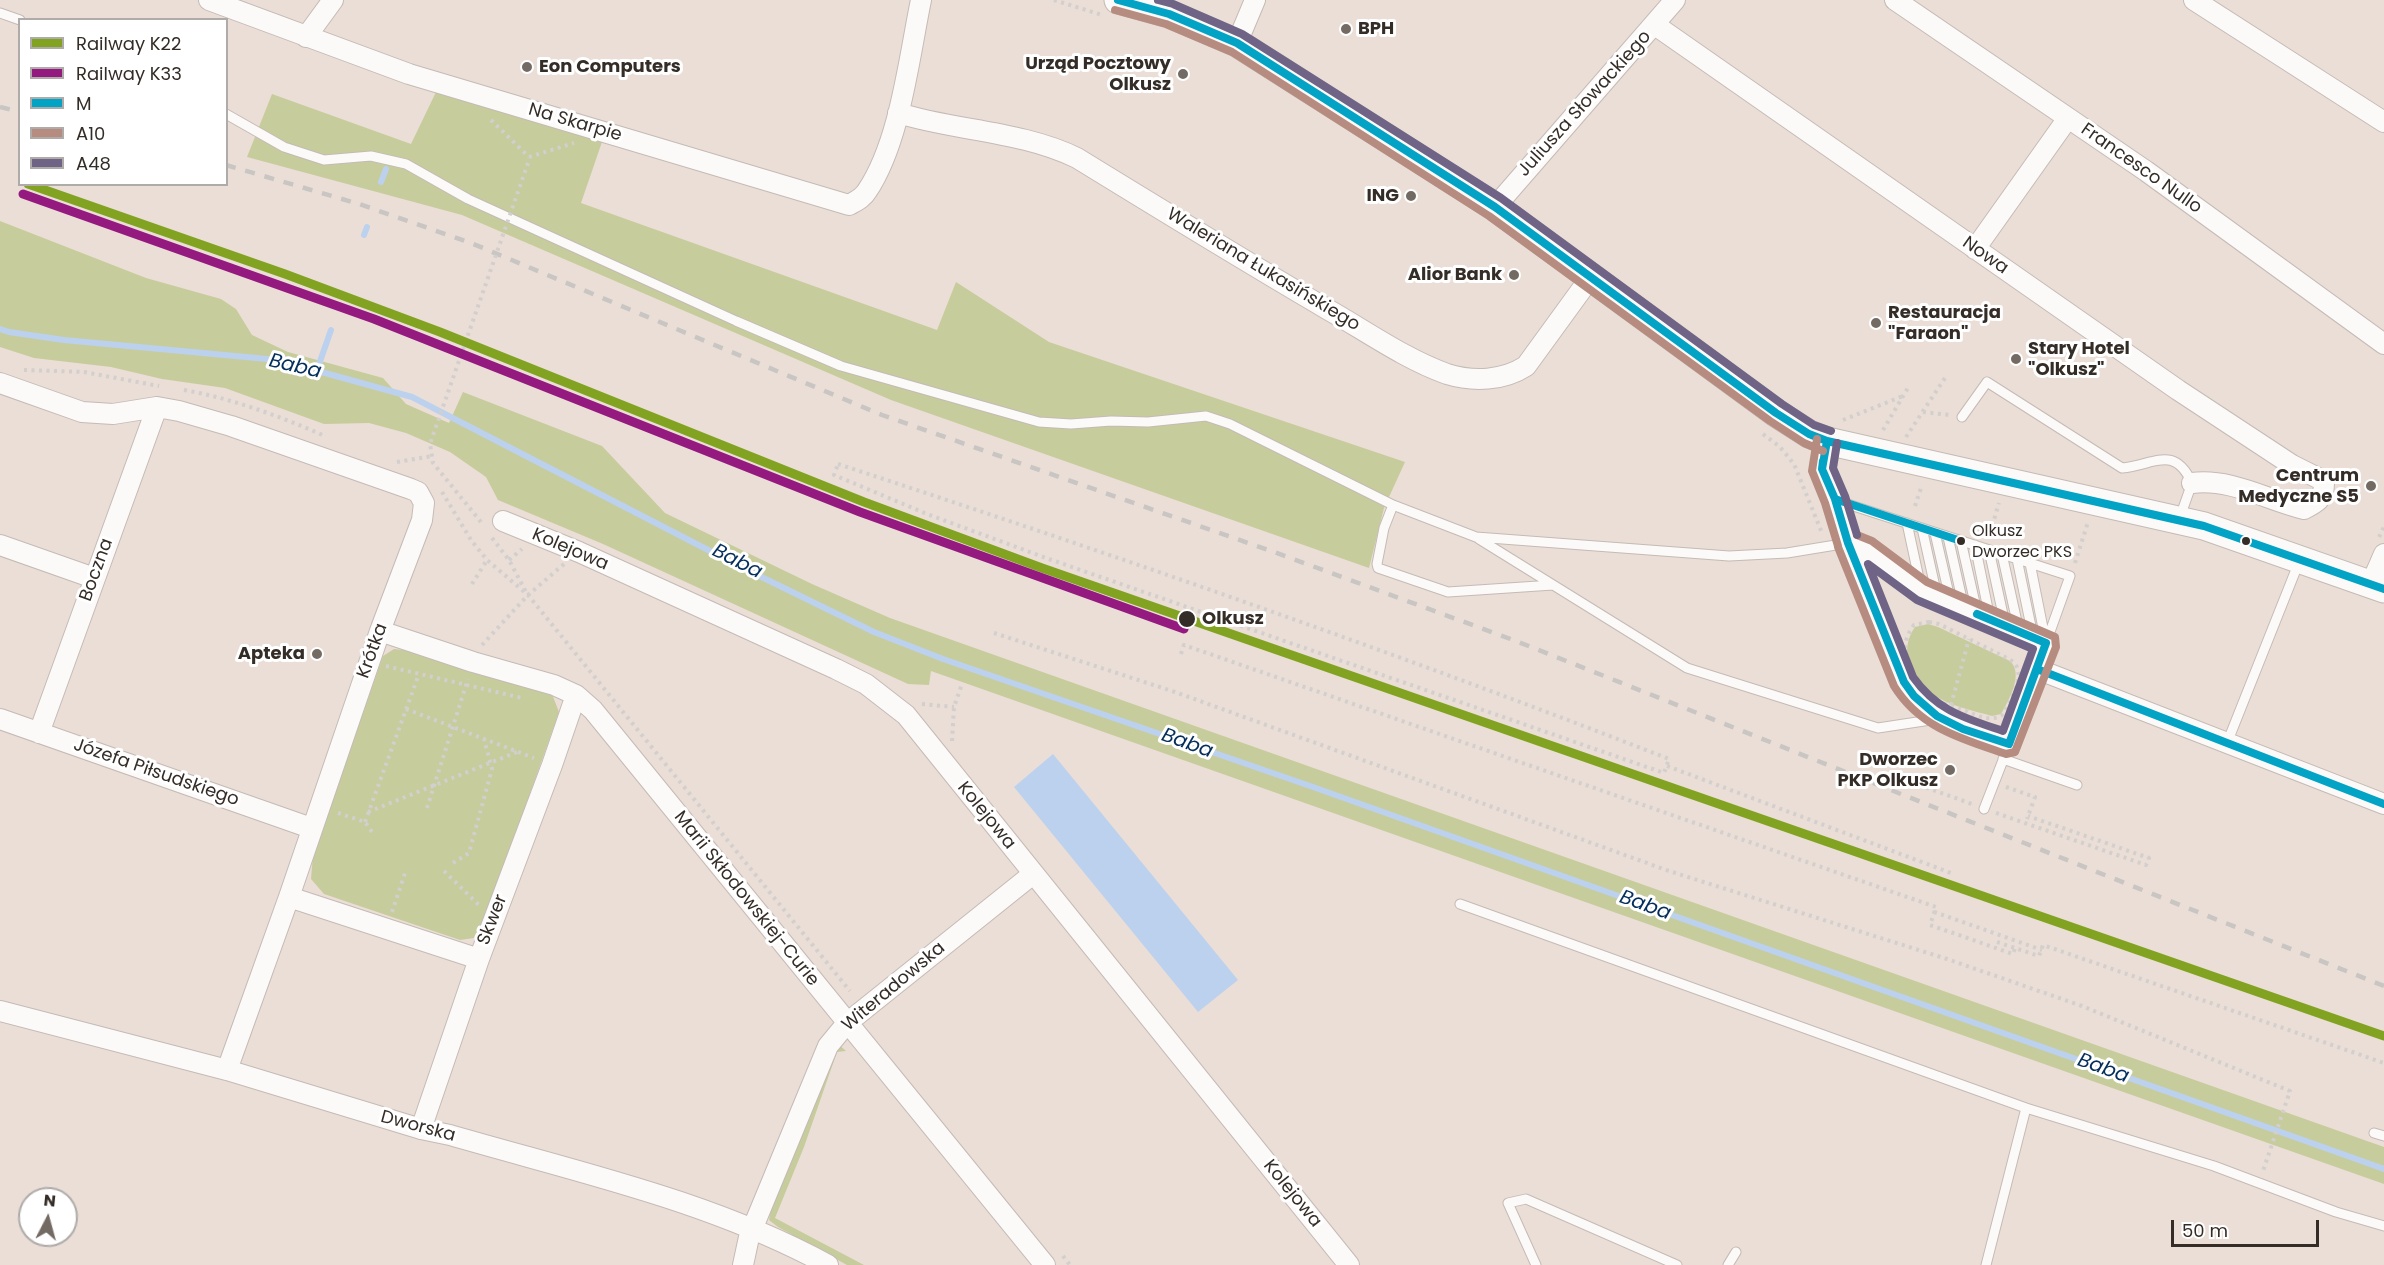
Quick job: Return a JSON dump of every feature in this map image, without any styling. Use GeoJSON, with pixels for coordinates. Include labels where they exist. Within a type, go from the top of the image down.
{"type":"FeatureCollection","features":[{"type":"Feature","properties":{"kind":"street","name":"Na Skarpie"},"geometry":{"type":"LineString","coordinates":[[209,0],[409,74],[849,205],[859,200],[867,192],[885,158],[897,117]]}},
{"type":"Feature","properties":{"kind":"street"},"geometry":{"type":"LineString","coordinates":[[306,37],[333,0]]}},
{"type":"Feature","properties":{"kind":"street"},"geometry":{"type":"LineString","coordinates":[[897,117],[921,0]]}},
{"type":"Feature","properties":{"kind":"street"},"geometry":{"type":"LineString","coordinates":[[1118,0],[1169,14],[1237,43],[1495,207],[1776,413],[1809,434],[1833,431],[2204,526],[2377,587],[2384,554]]}},
{"type":"Feature","properties":{"kind":"street"},"geometry":{"type":"LineString","coordinates":[[1237,43],[1255,0]]}},
{"type":"Feature","properties":{"kind":"street","name":"Juliusza Słowackiego"},"geometry":{"type":"LineString","coordinates":[[1495,207],[1675,0]]}},
{"type":"Feature","properties":{"kind":"street","name":"Francesco Nullo"},"geometry":{"type":"LineString","coordinates":[[1895,0],[2146,171],[2384,344]]}},
{"type":"Feature","properties":{"kind":"street"},"geometry":{"type":"LineString","coordinates":[[2194,0],[2384,122]]}},
{"type":"Feature","properties":{"kind":"street","name":"Nowa"},"geometry":{"type":"LineString","coordinates":[[1655,25],[2178,390],[2292,465],[2320,479],[2324,484],[2324,492],[2319,501],[2304,509],[2228,484],[2208,481],[2192,483]]}},
{"type":"Feature","properties":{"kind":"street","name":"Waleriana Łukasińskiego"},"geometry":{"type":"LineString","coordinates":[[897,117],[1057,147],[1245,261],[1413,358],[1448,374],[1477,379],[1494,378],[1512,375],[1526,366],[1590,278]]}},
{"type":"Feature","properties":{"kind":"street"},"geometry":{"type":"LineString","coordinates":[[1976,249],[2068,118]]}},
{"type":"Feature","properties":{"kind":"street"},"geometry":{"type":"LineString","coordinates":[[0,383],[82,412],[113,414],[157,407]]}},
{"type":"Feature","properties":{"kind":"street","name":"Boczna"},"geometry":{"type":"LineString","coordinates":[[39,733],[157,407]]}},
{"type":"Feature","properties":{"kind":"street","name":"Krótka"},"geometry":{"type":"LineString","coordinates":[[157,407],[231,426],[418,492],[424,504],[422,520],[369,662],[227,1070]]}},
{"type":"Feature","properties":{"kind":"street"},"geometry":{"type":"LineString","coordinates":[[1833,431],[1822,469],[1848,543],[1904,682],[1914,700],[1944,712],[2006,751],[2037,669]]}},
{"type":"Feature","properties":{"kind":"street","name":"Kolejowa"},"geometry":{"type":"LineString","coordinates":[[502,521],[579,552],[866,684],[906,715],[1349,1265]]}},
{"type":"Feature","properties":{"kind":"street"},"geometry":{"type":"LineString","coordinates":[[1848,543],[1868,550],[1985,617],[2037,669],[2384,804]]}},
{"type":"Feature","properties":{"kind":"street"},"geometry":{"type":"LineString","coordinates":[[0,545],[94,578]]}},
{"type":"Feature","properties":{"kind":"street","name":"Marii Skłodowskiej-Curie"},"geometry":{"type":"LineString","coordinates":[[380,631],[473,662],[554,685],[576,695],[593,710],[1045,1265]]}},
{"type":"Feature","properties":{"kind":"street","name":"Skwer"},"geometry":{"type":"LineString","coordinates":[[289,897],[479,958],[576,695]]}},
{"type":"Feature","properties":{"kind":"street","name":"Józefa Piłsudskiego"},"geometry":{"type":"LineString","coordinates":[[0,719],[311,828]]}},
{"type":"Feature","properties":{"kind":"street","name":"Witeradowska"},"geometry":{"type":"LineString","coordinates":[[743,1265],[747,1243],[828,1046],[847,1023],[1033,874]]}},
{"type":"Feature","properties":{"kind":"street"},"geometry":{"type":"LineString","coordinates":[[420,1129],[479,958]]}},
{"type":"Feature","properties":{"kind":"street","name":"Dworska"},"geometry":{"type":"LineString","coordinates":[[0,1011],[227,1070],[420,1129],[450,1135],[645,1192],[753,1228],[828,1265]]}},
{"type":"Feature","properties":{"kind":"lane"},"geometry":{"type":"LineString","coordinates":[[0,13],[18,19]]}},
{"type":"Feature","properties":{"kind":"lane"},"geometry":{"type":"LineString","coordinates":[[228,115],[284,147],[324,160],[371,156],[406,164],[468,199],[736,321],[841,366],[1039,422],[1071,424],[1111,421],[1148,422],[1206,416],[1230,424],[1393,505],[1476,537],[1687,668],[1878,728],[1944,712]]}},
{"type":"Feature","properties":{"kind":"lane"},"geometry":{"type":"LineString","coordinates":[[1962,417],[1987,382],[2122,468],[2152,460],[2171,459],[2186,469],[2192,483],[2180,520]]}},
{"type":"Feature","properties":{"kind":"lane"},"geometry":{"type":"LineString","coordinates":[[1834,499],[2070,576],[1985,617]]}},
{"type":"Feature","properties":{"kind":"lane"},"geometry":{"type":"LineString","coordinates":[[1393,505],[1384,528],[1378,568],[1448,592],[1553,585]]}},
{"type":"Feature","properties":{"kind":"lane"},"geometry":{"type":"LineString","coordinates":[[1907,523],[1985,617]]}},
{"type":"Feature","properties":{"kind":"lane"},"geometry":{"type":"LineString","coordinates":[[1922,528],[1985,617]]}},
{"type":"Feature","properties":{"kind":"lane"},"geometry":{"type":"LineString","coordinates":[[1935,532],[1985,617]]}},
{"type":"Feature","properties":{"kind":"lane"},"geometry":{"type":"LineString","coordinates":[[1476,537],[1729,556],[1787,553],[1848,543]]}},
{"type":"Feature","properties":{"kind":"lane"},"geometry":{"type":"LineString","coordinates":[[1948,537],[1985,617]]}},
{"type":"Feature","properties":{"kind":"lane"},"geometry":{"type":"LineString","coordinates":[[1961,541],[1985,617]]}},
{"type":"Feature","properties":{"kind":"lane"},"geometry":{"type":"LineString","coordinates":[[1975,545],[1985,617]]}},
{"type":"Feature","properties":{"kind":"lane"},"geometry":{"type":"LineString","coordinates":[[1985,617],[1989,550]]}},
{"type":"Feature","properties":{"kind":"lane"},"geometry":{"type":"LineString","coordinates":[[1985,617],[2002,554]]}},
{"type":"Feature","properties":{"kind":"lane"},"geometry":{"type":"LineString","coordinates":[[1985,617],[2017,559]]}},
{"type":"Feature","properties":{"kind":"lane"},"geometry":{"type":"LineString","coordinates":[[2227,743],[2300,560]]}},
{"type":"Feature","properties":{"kind":"lane"},"geometry":{"type":"LineString","coordinates":[[1985,617],[2030,563]]}},
{"type":"Feature","properties":{"kind":"lane"},"geometry":{"type":"LineString","coordinates":[[1984,809],[2006,751],[2076,785]]}},
{"type":"Feature","properties":{"kind":"lane"},"geometry":{"type":"LineString","coordinates":[[1460,904],[2026,1108],[2214,1166],[2336,1212],[2384,1226]]}},
{"type":"Feature","properties":{"kind":"lane"},"geometry":{"type":"LineString","coordinates":[[1986,1265],[2026,1108]]}},
{"type":"Feature","properties":{"kind":"lane"},"geometry":{"type":"LineString","coordinates":[[1536,1265],[1508,1203],[1526,1199],[1677,1265]]}},
{"type":"Feature","properties":{"kind":"lane"},"geometry":{"type":"LineString","coordinates":[[1728,1265],[1736,1252]]}},
{"type":"Feature","properties":{"kind":"path"},"geometry":{"type":"LineString","coordinates":[[489,118],[529,157]]}},
{"type":"Feature","properties":{"kind":"path"},"geometry":{"type":"LineString","coordinates":[[529,157],[591,138],[602,130]]}},
{"type":"Feature","properties":{"kind":"path"},"geometry":{"type":"LineString","coordinates":[[528,595],[509,560],[433,463],[430,444],[529,157]]}},
{"type":"Feature","properties":{"kind":"path"},"geometry":{"type":"LineString","coordinates":[[1903,443],[1947,375]]}},
{"type":"Feature","properties":{"kind":"path"},"geometry":{"type":"LineString","coordinates":[[1880,436],[1909,386]]}},
{"type":"Feature","properties":{"kind":"path"},"geometry":{"type":"LineString","coordinates":[[1833,431],[1904,396]]}},
{"type":"Feature","properties":{"kind":"path"},"geometry":{"type":"LineString","coordinates":[[1923,412],[1962,417]]}},
{"type":"Feature","properties":{"kind":"path"},"geometry":{"type":"LineString","coordinates":[[1760,432],[1780,447],[1794,464],[1823,536]]}},
{"type":"Feature","properties":{"kind":"path"},"geometry":{"type":"LineString","coordinates":[[395,463],[432,456]]}},
{"type":"Feature","properties":{"kind":"path"},"geometry":{"type":"LineString","coordinates":[[838,464],[1126,560],[1382,650],[1669,759],[1667,766],[1664,773],[1026,550],[834,475],[838,464]]}},
{"type":"Feature","properties":{"kind":"path"},"geometry":{"type":"LineString","coordinates":[[1915,506],[1922,484]]}},
{"type":"Feature","properties":{"kind":"path"},"geometry":{"type":"LineString","coordinates":[[438,487],[471,540],[487,560],[528,595],[850,991]]}},
{"type":"Feature","properties":{"kind":"path"},"geometry":{"type":"LineString","coordinates":[[1990,533],[1999,503]]}},
{"type":"Feature","properties":{"kind":"path"},"geometry":{"type":"LineString","coordinates":[[2074,564],[2089,518]]}},
{"type":"Feature","properties":{"kind":"path"},"geometry":{"type":"LineString","coordinates":[[427,808],[477,651],[528,595],[579,552]]}},
{"type":"Feature","properties":{"kind":"path"},"geometry":{"type":"LineString","coordinates":[[472,584],[487,560]]}},
{"type":"Feature","properties":{"kind":"path"},"geometry":{"type":"LineString","coordinates":[[1929,622],[1939,624],[1969,639],[2015,663],[2019,672],[2008,705],[2002,716],[1997,718],[1944,712],[1933,698],[1914,681],[1904,657],[1904,644],[1914,625],[1929,622]]}},
{"type":"Feature","properties":{"kind":"path"},"geometry":{"type":"LineString","coordinates":[[994,633],[1175,692],[1669,871],[1947,959],[2071,1002],[2290,1091],[2267,1157]]}},
{"type":"Feature","properties":{"kind":"path"},"geometry":{"type":"LineString","coordinates":[[1944,712],[1969,639]]}},
{"type":"Feature","properties":{"kind":"path"},"geometry":{"type":"LineString","coordinates":[[1181,654],[1184,645],[1936,907],[1930,925],[2013,954],[2015,948]]}},
{"type":"Feature","properties":{"kind":"path"},"geometry":{"type":"LineString","coordinates":[[369,662],[529,700]]}},
{"type":"Feature","properties":{"kind":"path"},"geometry":{"type":"LineString","coordinates":[[364,822],[419,674]]}},
{"type":"Feature","properties":{"kind":"path"},"geometry":{"type":"LineString","coordinates":[[950,771],[954,708],[962,684]]}},
{"type":"Feature","properties":{"kind":"path"},"geometry":{"type":"LineString","coordinates":[[406,709],[552,765]]}},
{"type":"Feature","properties":{"kind":"path"},"geometry":{"type":"LineString","coordinates":[[453,863],[469,853],[492,770],[484,739]]}},
{"type":"Feature","properties":{"kind":"path"},"geometry":{"type":"LineString","coordinates":[[368,812],[518,752]]}},
{"type":"Feature","properties":{"kind":"path"},"geometry":{"type":"LineString","coordinates":[[1667,766],[1951,873]]}},
{"type":"Feature","properties":{"kind":"path"},"geometry":{"type":"LineString","coordinates":[[1905,780],[2146,865],[2149,858],[2028,818],[2035,797],[2011,789]]}},
{"type":"Feature","properties":{"kind":"path"},"geometry":{"type":"LineString","coordinates":[[319,807],[364,822],[372,832]]}},
{"type":"Feature","properties":{"kind":"path"},"geometry":{"type":"LineString","coordinates":[[386,929],[406,870]]}},
{"type":"Feature","properties":{"kind":"path"},"geometry":{"type":"LineString","coordinates":[[444,871],[494,919]]}},
{"type":"Feature","properties":{"kind":"path"},"geometry":{"type":"LineString","coordinates":[[1935,912],[2042,950]]}},
{"type":"Feature","properties":{"kind":"path"},"geometry":{"type":"LineString","coordinates":[[1997,942],[2039,956],[2043,945],[2384,1064]]}},
{"type":"Feature","properties":{"kind":"green space"},"geometry":{"type":"Polygon","coordinates":[[[436,92],[603,139],[581,203],[937,330],[956,282],[1049,342],[1405,462],[1384,508],[1369,568],[891,400],[462,215],[247,157],[272,94],[411,144],[436,92]]]}},
{"type":"Feature","properties":{"kind":"green space"},"geometry":{"type":"Polygon","coordinates":[[[0,221],[146,278],[221,299],[236,309],[252,335],[288,352],[383,378],[406,404],[449,423],[463,392],[602,446],[665,513],[812,584],[890,618],[2384,1147],[2384,1184],[931,671],[929,685],[908,684],[603,544],[498,500],[486,477],[450,452],[406,433],[369,423],[324,424],[225,388],[162,379],[111,367],[34,358],[0,347],[0,221]]]}},
{"type":"Feature","properties":{"kind":"green space"},"geometry":{"type":"Polygon","coordinates":[[[1928,624],[2010,661],[2016,673],[2014,687],[2001,714],[1992,716],[1940,699],[1919,681],[1909,664],[1907,646],[1915,627],[1928,624]]]}},
{"type":"Feature","properties":{"kind":"green space"},"geometry":{"type":"Polygon","coordinates":[[[394,649],[414,651],[552,694],[559,712],[483,926],[474,938],[460,940],[324,894],[311,879],[313,855],[383,656],[394,649]]]}},
{"type":"Feature","properties":{"kind":"green space"},"geometry":{"type":"Polygon","coordinates":[[[838,1044],[846,1051],[837,1052],[804,1147],[775,1218],[864,1265],[847,1265],[769,1220],[838,1044]]]}},
{"type":"Feature","properties":{"kind":"water"},"geometry":{"type":"Polygon","coordinates":[[[1053,754],[1238,980],[1198,1012],[1014,787],[1053,754]]]}},
{"type":"Feature","properties":{"kind":"waterway"},"geometry":{"type":"LineString","coordinates":[[381,182],[386,169]]}},
{"type":"Feature","properties":{"kind":"waterway"},"geometry":{"type":"LineString","coordinates":[[364,235],[367,227]]}},
{"type":"Feature","properties":{"kind":"waterway","name":"Baba"},"geometry":{"type":"LineString","coordinates":[[0,329],[64,340],[278,360],[412,397],[741,567],[874,632],[943,659],[1313,787],[2384,1169]]}},
{"type":"Feature","properties":{"kind":"waterway"},"geometry":{"type":"LineString","coordinates":[[317,370],[331,330]]}},
{"type":"Feature","properties":{"kind":"railway"},"geometry":{"type":"LineString","coordinates":[[0,107],[18,112]]}},
{"type":"Feature","properties":{"kind":"railway"},"geometry":{"type":"LineString","coordinates":[[228,166],[359,204],[471,243],[882,415],[1274,552],[1516,641],[2384,986]]}},
{"type":"Feature","properties":{"kind":"rail line","name":"K22"},"geometry":{"type":"LineString","coordinates":[[34,186],[285,274],[440,332],[864,502],[1042,568],[2384,1036]]}},
{"type":"Feature","properties":{"kind":"rail line","name":"K33"},"geometry":{"type":"LineString","coordinates":[[23,194],[374,319],[860,512],[1184,629]]}},
{"type":"Feature","properties":{"kind":"transit line","name":"M"},"geometry":{"type":"LineString","coordinates":[[1118,0],[1169,14],[1237,43],[1495,207],[1776,413],[1809,434],[1827,441],[2204,526],[2384,589]]}},
{"type":"Feature","properties":{"kind":"transit line","name":"A48"},"geometry":{"type":"LineString","coordinates":[[1158,0],[1173,4],[1242,34],[1501,198],[1782,404],[1814,425],[1831,431]]}},
{"type":"Feature","properties":{"kind":"transit line","name":"A10"},"geometry":{"type":"LineString","coordinates":[[1115,10],[1166,24],[1232,52],[1489,216],[1770,421],[1804,443],[1823,451]]}},
{"type":"Feature","properties":{"kind":"transit line","name":"A10"},"geometry":{"type":"LineString","coordinates":[[1817,439],[1812,471],[1825,503],[1838,546]]}},
{"type":"Feature","properties":{"kind":"transit line","name":"M"},"geometry":{"type":"LineString","coordinates":[[1827,441],[1822,469],[1835,499],[1848,543],[1904,682],[1914,696],[1937,716],[1963,729],[2009,744],[2046,643]]}},
{"type":"Feature","properties":{"kind":"transit line","name":"A48"},"geometry":{"type":"LineString","coordinates":[[1837,443],[1833,468],[1845,496],[1857,535]]}},
{"type":"Feature","properties":{"kind":"transit line","name":"M"},"geometry":{"type":"LineString","coordinates":[[1823,461],[1822,469],[1835,499],[1961,541]]}},
{"type":"Feature","properties":{"kind":"transit line","name":"A10"},"geometry":{"type":"LineString","coordinates":[[1838,547],[1894,686],[1904,700],[1916,712],[1943,730],[2006,754],[2015,752],[2056,647],[2055,637],[1927,582],[1872,541],[1857,535]]}},
{"type":"Feature","properties":{"kind":"transit line","name":"A48"},"geometry":{"type":"LineString","coordinates":[[1868,564],[1917,600],[2033,649],[2003,731],[1953,712],[1922,689],[1913,677],[1868,564]]}},
{"type":"Feature","properties":{"kind":"transit line","name":"M"},"geometry":{"type":"LineString","coordinates":[[1977,614],[2046,643]]}},
{"type":"Feature","properties":{"kind":"transit line","name":"M"},"geometry":{"type":"LineString","coordinates":[[2037,669],[2384,804]]}},
{"type":"Feature","properties":{"kind":"place","name":"BPH"},"geometry":{"type":"Point","coordinates":[1346,29]}},
{"type":"Feature","properties":{"kind":"place","name":"Eon Computers"},"geometry":{"type":"Point","coordinates":[527,67]}},
{"type":"Feature","properties":{"kind":"place","name":"Urząd Pocztowy Olkusz"},"geometry":{"type":"Point","coordinates":[1183,74]}},
{"type":"Feature","properties":{"kind":"place","name":"ING"},"geometry":{"type":"Point","coordinates":[1411,196]}},
{"type":"Feature","properties":{"kind":"place","name":"Alior Bank"},"geometry":{"type":"Point","coordinates":[1514,275]}},
{"type":"Feature","properties":{"kind":"place","name":"Restauracja \"Faraon\""},"geometry":{"type":"Point","coordinates":[1876,323]}},
{"type":"Feature","properties":{"kind":"place","name":"Stary Hotel \"Olkusz\""},"geometry":{"type":"Point","coordinates":[2016,359]}},
{"type":"Feature","properties":{"kind":"place","name":"Centrum Medyczne S5"},"geometry":{"type":"Point","coordinates":[2371,486]}},
{"type":"Feature","properties":{"kind":"place","name":"Olkusz Dworzec PKS"},"geometry":{"type":"Point","coordinates":[1961,541]}},
{"type":"Feature","properties":{"kind":"place","name":"Olkusz"},"geometry":{"type":"Point","coordinates":[1187,619]}},
{"type":"Feature","properties":{"kind":"place","name":"Apteka"},"geometry":{"type":"Point","coordinates":[317,654]}},
{"type":"Feature","properties":{"kind":"place","name":"Dworzec PKP Olkusz"},"geometry":{"type":"Point","coordinates":[1950,770]}}]}
